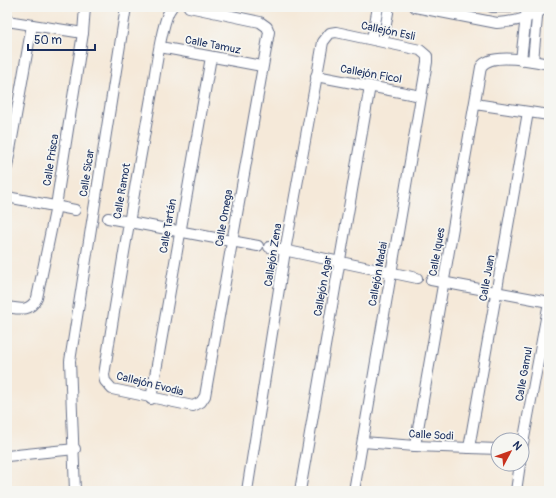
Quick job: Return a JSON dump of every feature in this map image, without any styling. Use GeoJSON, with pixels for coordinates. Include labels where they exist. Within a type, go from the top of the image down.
{"type":"FeatureCollection","features":[{"type":"Feature","properties":{"kind":"street","name":"Calle Prisca"},"geometry":{"type":"LineString","coordinates":[[7,307],[24,310],[30,307],[37,298],[56,206],[83,33],[85,7]]}},
{"type":"Feature","properties":{"kind":"street","name":"Calle Sicar"},"geometry":{"type":"LineString","coordinates":[[75,491],[70,382],[72,343],[126,7]]}},
{"type":"Feature","properties":{"kind":"street","name":"Calle Ramot"},"geometry":{"type":"LineString","coordinates":[[105,381],[104,375],[128,222],[160,47],[168,12],[172,7]]}},
{"type":"Feature","properties":{"kind":"street"},"geometry":{"type":"LineString","coordinates":[[189,7],[225,10]]}},
{"type":"Feature","properties":{"kind":"street"},"geometry":{"type":"LineString","coordinates":[[372,39],[378,7]]}},
{"type":"Feature","properties":{"kind":"street"},"geometry":{"type":"LineString","coordinates":[[384,42],[389,7]]}},
{"type":"Feature","properties":{"kind":"street"},"geometry":{"type":"LineString","coordinates":[[415,7],[497,23],[510,22],[526,18],[538,10],[547,7]]}},
{"type":"Feature","properties":{"kind":"street"},"geometry":{"type":"LineString","coordinates":[[492,7],[514,7]]}},
{"type":"Feature","properties":{"kind":"street"},"geometry":{"type":"LineString","coordinates":[[527,7],[521,60],[549,64]]}},
{"type":"Feature","properties":{"kind":"street","name":"Calle Omega"},"geometry":{"type":"LineString","coordinates":[[193,406],[201,402],[205,396],[269,32],[267,27],[260,22],[225,10]]}},
{"type":"Feature","properties":{"kind":"street"},"geometry":{"type":"LineString","coordinates":[[533,61],[538,10]]}},
{"type":"Feature","properties":{"kind":"street"},"geometry":{"type":"LineString","coordinates":[[7,21],[83,33]]}},
{"type":"Feature","properties":{"kind":"street"},"geometry":{"type":"LineString","coordinates":[[7,167],[32,25]]}},
{"type":"Feature","properties":{"kind":"street","name":"Callejón Esli"},"geometry":{"type":"LineString","coordinates":[[336,32],[420,50],[427,56],[427,62]]}},
{"type":"Feature","properties":{"kind":"street","name":"Callejón Zena"},"geometry":{"type":"LineString","coordinates":[[247,491],[285,251],[316,76],[323,42],[326,37],[336,32]]}},
{"type":"Feature","properties":{"kind":"street","name":"Calle Tamuz"},"geometry":{"type":"LineString","coordinates":[[160,47],[262,66]]}},
{"type":"Feature","properties":{"kind":"street","name":"Calle Tartán"},"geometry":{"type":"LineString","coordinates":[[151,399],[179,232],[211,57]]}},
{"type":"Feature","properties":{"kind":"street","name":"Calle Iques"},"geometry":{"type":"LineString","coordinates":[[415,446],[481,67],[484,63],[492,59],[521,60]]}},
{"type":"Feature","properties":{"kind":"street","name":"Callejón Madai"},"geometry":{"type":"LineString","coordinates":[[354,491],[390,272],[427,62]]}},
{"type":"Feature","properties":{"kind":"street","name":"Callejón Ficol"},"geometry":{"type":"LineString","coordinates":[[316,76],[422,96]]}},
{"type":"Feature","properties":{"kind":"street","name":"Callejón Agar"},"geometry":{"type":"LineString","coordinates":[[300,491],[370,86]]}},
{"type":"Feature","properties":{"kind":"street"},"geometry":{"type":"LineString","coordinates":[[475,104],[549,115]]}},
{"type":"Feature","properties":{"kind":"street","name":"Calle Juan"},"geometry":{"type":"LineString","coordinates":[[469,448],[528,112]]}},
{"type":"Feature","properties":{"kind":"street"},"geometry":{"type":"LineString","coordinates":[[7,197],[75,210]]}},
{"type":"Feature","properties":{"kind":"street"},"geometry":{"type":"LineString","coordinates":[[108,218],[258,246]]}},
{"type":"Feature","properties":{"kind":"street"},"geometry":{"type":"LineString","coordinates":[[269,247],[416,278]]}},
{"type":"Feature","properties":{"kind":"street"},"geometry":{"type":"LineString","coordinates":[[430,280],[549,302]]}},
{"type":"Feature","properties":{"kind":"street","name":"Calle Gamul"},"geometry":{"type":"LineString","coordinates":[[525,432],[549,302]]}},
{"type":"Feature","properties":{"kind":"street","name":"Callejón Evodia"},"geometry":{"type":"LineString","coordinates":[[105,381],[112,389],[151,399],[193,406]]}},
{"type":"Feature","properties":{"kind":"street","name":"Calle Sodi"},"geometry":{"type":"LineString","coordinates":[[363,442],[415,446],[490,449]]}},
{"type":"Feature","properties":{"kind":"street"},"geometry":{"type":"LineString","coordinates":[[7,456],[74,449]]}},
{"type":"Feature","properties":{"kind":"street"},"geometry":{"type":"LineString","coordinates":[[516,491],[519,472]]}}]}
